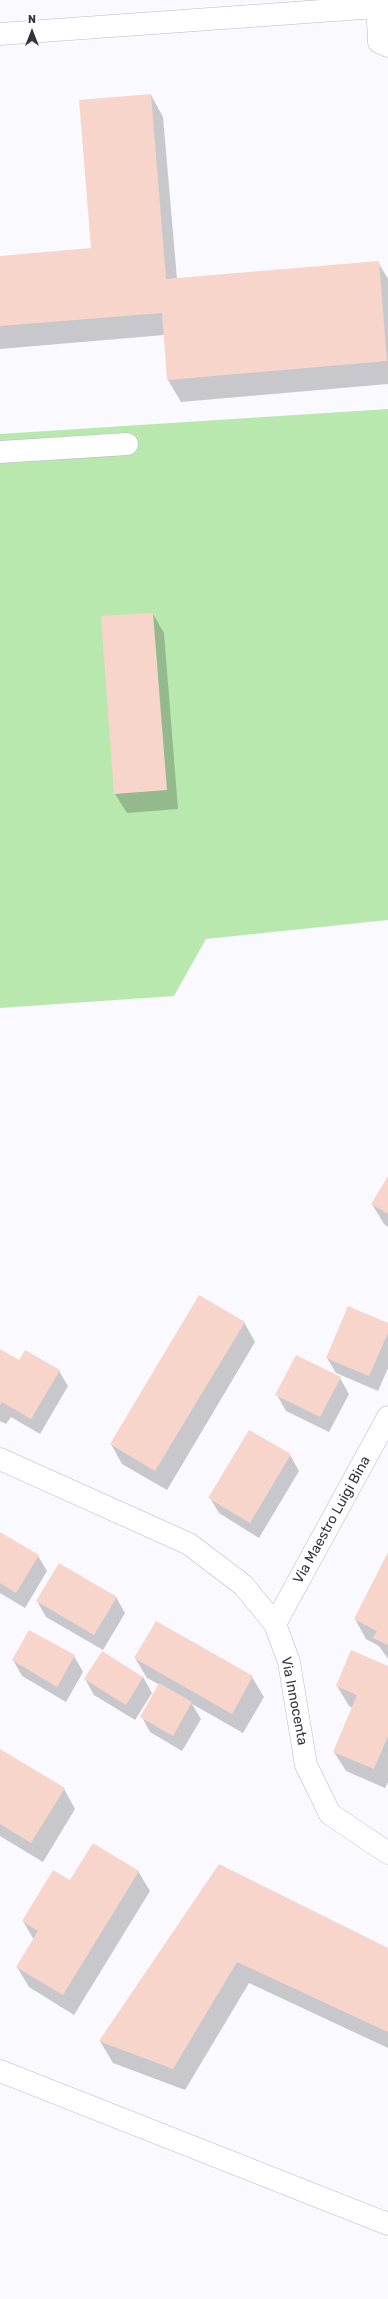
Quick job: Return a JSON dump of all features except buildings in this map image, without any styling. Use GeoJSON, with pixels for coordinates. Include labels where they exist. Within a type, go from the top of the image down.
{"type":"FeatureCollection","features":[{"type":"Feature","properties":{"kind":"street"},"geometry":{"type":"LineString","coordinates":[[0,34],[377,4],[379,42],[388,46]]}},
{"type":"Feature","properties":{"kind":"street"},"geometry":{"type":"LineString","coordinates":[[0,452],[127,444]]}},
{"type":"Feature","properties":{"kind":"street","name":"Via Maestro Luigi Bina"},"geometry":{"type":"LineString","coordinates":[[275,1624],[388,1417]]}},
{"type":"Feature","properties":{"kind":"street","name":"Via Innocenta"},"geometry":{"type":"LineString","coordinates":[[0,1459],[189,1544],[243,1585],[275,1624],[289,1662],[306,1765],[326,1807],[330,1814],[388,1853]]}},
{"type":"Feature","properties":{"kind":"street"},"geometry":{"type":"LineString","coordinates":[[0,2071],[388,2224]]}},
{"type":"Feature","properties":{"kind":"green space"},"geometry":{"type":"Polygon","coordinates":[[[388,409],[388,920],[206,939],[174,996],[0,1008],[0,434],[388,409]]]}}]}
